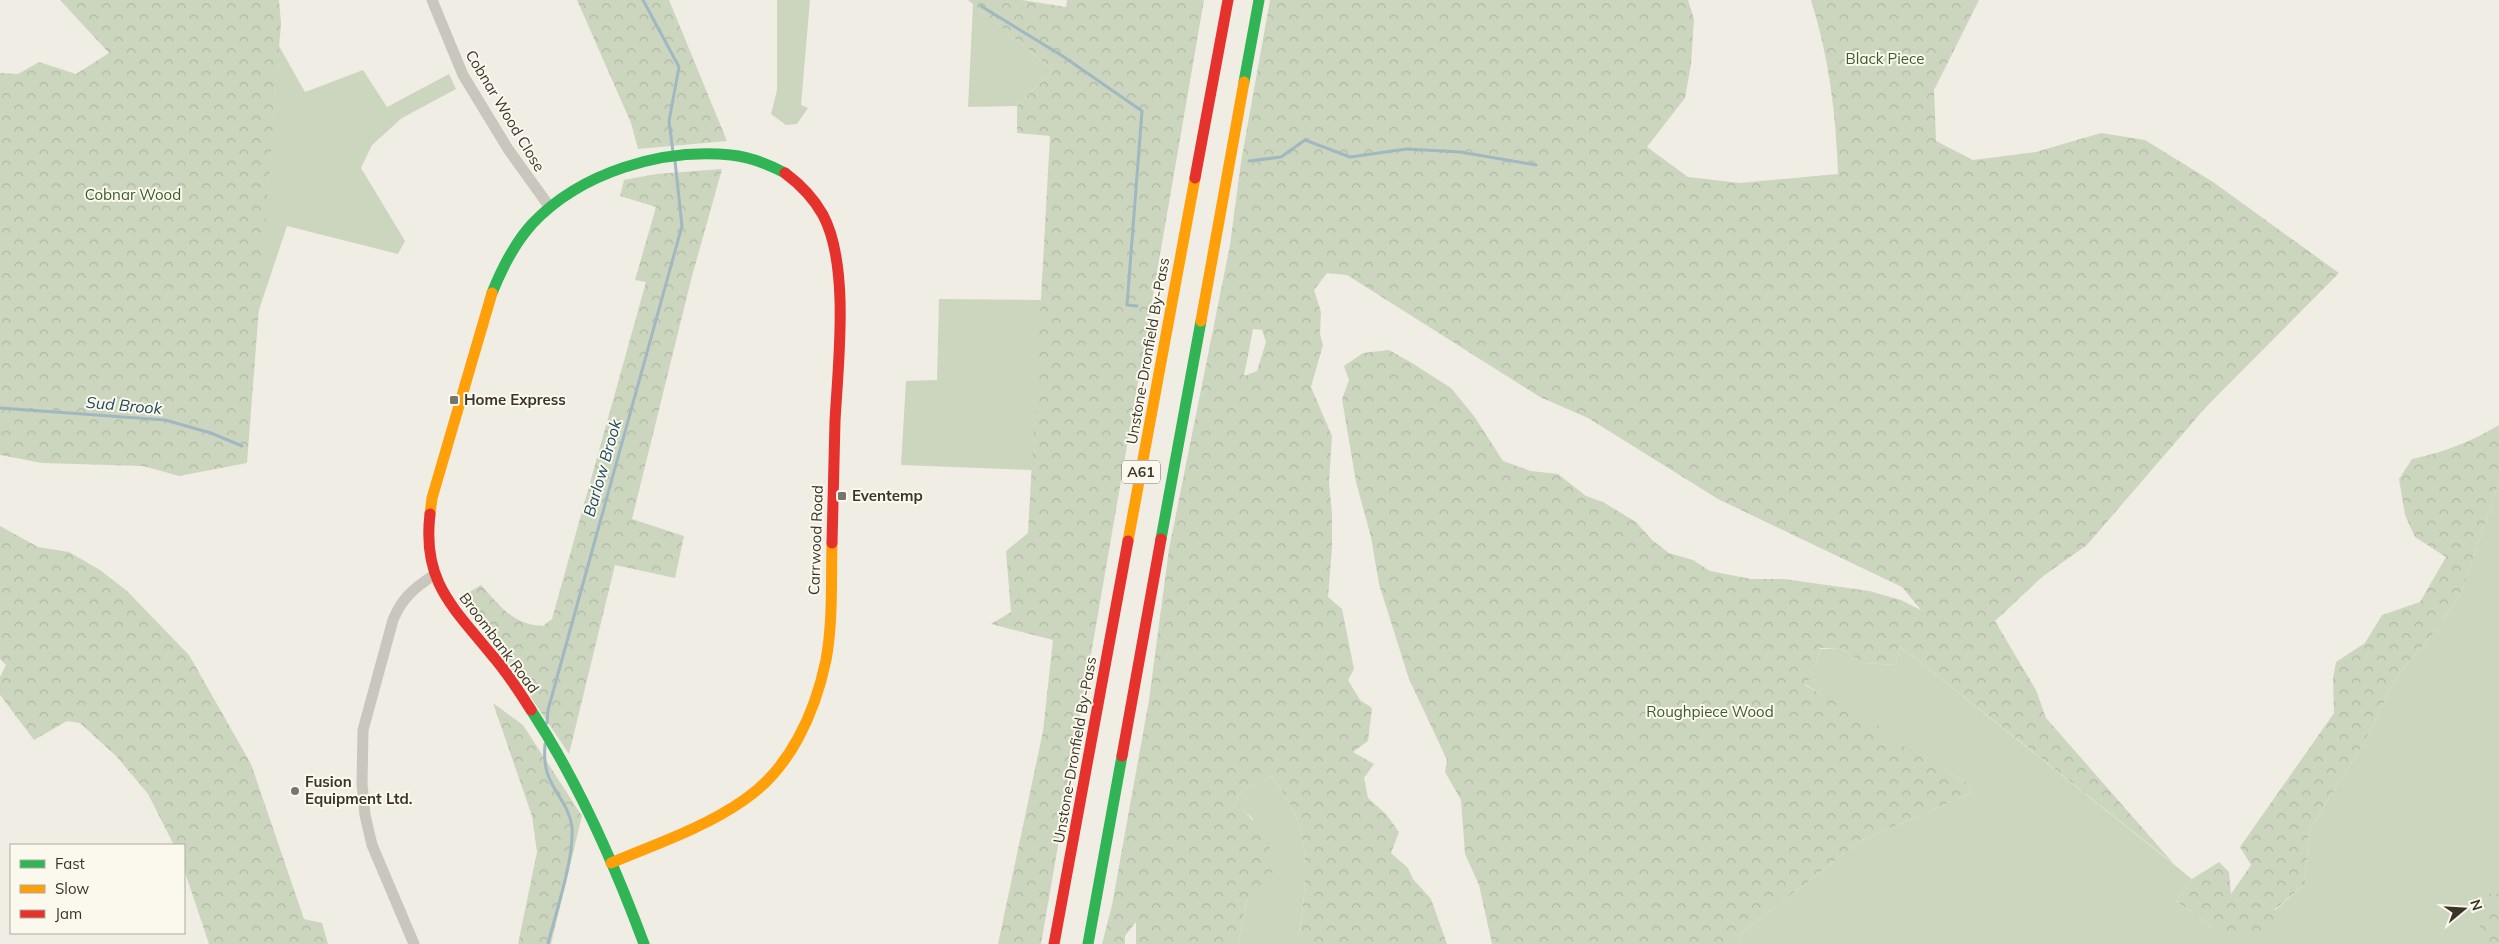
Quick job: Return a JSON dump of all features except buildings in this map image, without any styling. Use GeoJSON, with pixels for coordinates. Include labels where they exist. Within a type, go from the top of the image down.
{"type":"FeatureCollection","features":[{"type":"Feature","properties":{"kind":"main road","name":"Unstone-Dronfield By-Pass"},"geometry":{"type":"LineString","coordinates":[[1054,944],[1228,0]]}},
{"type":"Feature","properties":{"kind":"main road","name":"A61"},"geometry":{"type":"LineString","coordinates":[[1088,944],[1259,0]]}},
{"type":"Feature","properties":{"kind":"main road","name":"Broombank Road"},"geometry":{"type":"LineString","coordinates":[[644,944],[611,863],[583,802],[554,748],[497,661],[463,623],[434,576],[428,525],[432,498],[492,292],[512,249],[549,206],[580,185],[609,171],[648,161],[694,155],[740,154]]}},
{"type":"Feature","properties":{"kind":"main road","name":"Carrwood Road"},"geometry":{"type":"LineString","coordinates":[[611,863],[684,832],[746,799],[776,771],[798,740],[813,708],[826,658],[838,344],[837,277],[833,248],[824,220],[813,199],[796,180],[773,165],[740,154]]}},
{"type":"Feature","properties":{"kind":"street","name":"Cobnar Wood Close"},"geometry":{"type":"LineString","coordinates":[[432,0],[463,75],[508,149],[549,206]]}},
{"type":"Feature","properties":{"kind":"street"},"geometry":{"type":"LineString","coordinates":[[414,944],[372,845],[365,816],[362,784],[363,730],[393,620],[400,602],[412,590],[434,576]]}},
{"type":"Feature","properties":{"kind":"green space","name":"Cobnar Wood"},"geometry":{"type":"Polygon","coordinates":[[[60,0],[279,0],[281,23],[247,463],[179,476],[143,466],[42,463],[0,455],[0,73],[18,74],[39,62],[76,74],[109,53],[60,0]]]}},
{"type":"Feature","properties":{"kind":"green space"},"geometry":{"type":"Polygon","coordinates":[[[577,0],[669,0],[727,141],[638,149],[631,123],[577,0]]]}},
{"type":"Feature","properties":{"kind":"green space"},"geometry":{"type":"Polygon","coordinates":[[[777,0],[810,0],[801,105],[808,108],[797,124],[786,125],[771,114],[777,90],[777,0]]]}},
{"type":"Feature","properties":{"kind":"green space"},"geometry":{"type":"Polygon","coordinates":[[[968,0],[1022,0],[1066,7],[1067,0],[1204,0],[1041,944],[998,944],[1043,731],[1053,640],[991,624],[1011,612],[1006,551],[1028,533],[1050,136],[1017,133],[1017,106],[1053,70],[968,0]]]}},
{"type":"Feature","properties":{"kind":"green space"},"geometry":{"type":"Polygon","coordinates":[[[1270,0],[1688,0],[1694,19],[1691,64],[1685,98],[1647,147],[1688,177],[1740,183],[1838,174],[1827,64],[1811,0],[1979,0],[1934,90],[1936,141],[1973,160],[2036,152],[2101,133],[2145,140],[2213,182],[2339,273],[2205,408],[2087,545],[2042,577],[1995,621],[2036,690],[2046,718],[2174,864],[1900,646],[1896,665],[1864,663],[1840,648],[1820,648],[1815,670],[1805,685],[1884,729],[1888,737],[1966,782],[1971,793],[1860,841],[1742,933],[1737,944],[1492,944],[1479,885],[1465,854],[1461,800],[1445,772],[1447,760],[1409,679],[1379,584],[1371,537],[1356,482],[1342,399],[1349,380],[1344,366],[1363,353],[1389,350],[1451,388],[1474,416],[1503,461],[1531,471],[1558,474],[1586,496],[1603,502],[1636,522],[1652,540],[1669,553],[1693,560],[1710,571],[1751,579],[1784,579],[1869,591],[1901,600],[1921,610],[1902,587],[1718,499],[1588,418],[1540,397],[1347,275],[1327,273],[1314,290],[1321,312],[1320,334],[1323,345],[1311,387],[1332,436],[1329,483],[1332,514],[1332,548],[1328,597],[1342,609],[1354,669],[1348,680],[1360,700],[1372,708],[1368,741],[1353,752],[1374,764],[1364,778],[1368,798],[1386,814],[1399,832],[1391,853],[1408,868],[1413,879],[1431,899],[1447,944],[1297,944],[1304,898],[1304,850],[1295,813],[1272,776],[1246,788],[1237,798],[1267,839],[1271,855],[1273,883],[1247,898],[1238,944],[1136,944],[1136,922],[1125,936],[1125,944],[1102,944],[1112,905],[1149,700],[1169,549],[1230,245],[1241,162],[1270,0]],[[1253,329],[1244,376],[1257,371],[1266,342],[1262,330],[1253,329]]]}},
{"type":"Feature","properties":{"kind":"green space"},"geometry":{"type":"Polygon","coordinates":[[[973,4],[1053,70],[1017,106],[968,107],[973,4]]]}},
{"type":"Feature","properties":{"kind":"green space"},"geometry":{"type":"Polygon","coordinates":[[[279,46],[305,92],[363,70],[387,107],[449,74],[456,89],[402,118],[372,145],[361,168],[405,241],[398,254],[287,226],[258,313],[279,46]]]}},
{"type":"Feature","properties":{"kind":"green space"},"geometry":{"type":"Polygon","coordinates":[[[722,169],[691,280],[632,519],[684,536],[675,578],[615,565],[569,754],[510,666],[458,599],[481,585],[508,613],[523,622],[543,626],[552,619],[646,282],[635,280],[656,207],[620,196],[624,180],[656,174],[722,169]]]}},
{"type":"Feature","properties":{"kind":"green space"},"geometry":{"type":"Polygon","coordinates":[[[939,299],[1042,300],[1032,470],[901,465],[906,381],[937,380],[939,299]]]}},
{"type":"Feature","properties":{"kind":"green space"},"geometry":{"type":"Polygon","coordinates":[[[2499,425],[2499,482],[2462,591],[2437,629],[2397,676],[2364,743],[2309,830],[2305,884],[2275,909],[2275,933],[2240,935],[2212,927],[2176,901],[2192,879],[2219,862],[2229,872],[2231,894],[2251,865],[2240,847],[2334,713],[2333,678],[2336,662],[2365,643],[2382,615],[2420,602],[2446,557],[2415,537],[2405,515],[2399,479],[2412,459],[2457,446],[2499,425]]]}},
{"type":"Feature","properties":{"kind":"green space"},"geometry":{"type":"Polygon","coordinates":[[[2499,482],[2499,944],[1737,944],[1742,933],[1860,841],[1971,793],[1966,782],[1902,746],[1805,684],[1815,670],[1820,649],[1840,648],[1864,663],[1896,665],[1900,646],[2192,879],[2176,901],[2212,927],[2275,910],[2305,884],[2309,830],[2364,743],[2397,676],[2437,629],[2462,591],[2499,482]]]}},
{"type":"Feature","properties":{"kind":"green space"},"geometry":{"type":"Polygon","coordinates":[[[0,526],[38,547],[69,552],[100,570],[127,591],[189,655],[251,764],[304,919],[322,923],[328,944],[209,944],[185,872],[185,844],[173,844],[148,794],[117,757],[80,723],[67,721],[34,740],[0,695],[0,677],[6,665],[0,659],[0,526]]]}},
{"type":"Feature","properties":{"kind":"green space"},"geometry":{"type":"Polygon","coordinates":[[[493,703],[523,725],[582,816],[551,944],[518,944],[537,852],[532,816],[493,703]]]}},
{"type":"Feature","properties":{"kind":"green space"},"geometry":{"type":"Polygon","coordinates":[[[1272,776],[1295,813],[1304,849],[1304,898],[1297,944],[1238,944],[1247,898],[1253,819],[1239,806],[1237,798],[1246,788],[1272,776]]]}},
{"type":"Feature","properties":{"kind":"green space"},"geometry":{"type":"Polygon","coordinates":[[[2485,894],[2499,894],[2499,944],[2477,944],[2485,894]]]}},
{"type":"Feature","properties":{"kind":"waterway","name":"Barlow Brook"},"geometry":{"type":"LineString","coordinates":[[643,0],[679,67],[669,121],[673,152]]}},
{"type":"Feature","properties":{"kind":"waterway"},"geometry":{"type":"LineString","coordinates":[[981,6],[1064,57],[1142,111],[1127,305],[1137,306]]}},
{"type":"Feature","properties":{"kind":"waterway"},"geometry":{"type":"LineString","coordinates":[[1249,161],[1281,157],[1305,140],[1350,157],[1407,149],[1460,152],[1536,165]]}},
{"type":"Feature","properties":{"kind":"waterway","name":"Barlow Brook"},"geometry":{"type":"LineString","coordinates":[[547,723],[548,710],[682,226],[675,161]]}},
{"type":"Feature","properties":{"kind":"waterway","name":"Sud Brook"},"geometry":{"type":"LineString","coordinates":[[0,408],[165,420],[211,433],[242,446]]}},
{"type":"Feature","properties":{"kind":"waterway","name":"Barlow Brook"},"geometry":{"type":"LineString","coordinates":[[545,744],[547,773],[566,809],[572,827],[570,855],[564,886],[548,944]]}},
{"type":"Feature","properties":{"kind":"traffic: fast"},"geometry":{"type":"LineString","coordinates":[[1244,82],[1259,0]]}},
{"type":"Feature","properties":{"kind":"traffic: fast"},"geometry":{"type":"LineString","coordinates":[[492,293],[509,257],[532,224],[574,190],[598,177],[624,167],[651,160],[705,154],[745,157],[785,173]]}},
{"type":"Feature","properties":{"kind":"traffic: fast"},"geometry":{"type":"LineString","coordinates":[[1161,539],[1201,321]]}},
{"type":"Feature","properties":{"kind":"traffic: fast"},"geometry":{"type":"LineString","coordinates":[[531,710],[580,795],[608,854],[644,944]]}},
{"type":"Feature","properties":{"kind":"traffic: fast"},"geometry":{"type":"LineString","coordinates":[[1088,944],[1122,756]]}},
{"type":"Feature","properties":{"kind":"traffic: slow"},"geometry":{"type":"LineString","coordinates":[[1201,321],[1244,82]]}},
{"type":"Feature","properties":{"kind":"traffic: slow"},"geometry":{"type":"LineString","coordinates":[[1128,541],[1195,178]]}},
{"type":"Feature","properties":{"kind":"traffic: slow"},"geometry":{"type":"LineString","coordinates":[[430,514],[432,498],[492,293]]}},
{"type":"Feature","properties":{"kind":"traffic: slow"},"geometry":{"type":"LineString","coordinates":[[611,863],[679,835],[729,810],[760,787],[787,756],[798,738],[815,700],[826,660],[831,616],[832,543]]}},
{"type":"Feature","properties":{"kind":"traffic: jam"},"geometry":{"type":"LineString","coordinates":[[1195,178],[1228,0]]}},
{"type":"Feature","properties":{"kind":"traffic: jam"},"geometry":{"type":"LineString","coordinates":[[785,173],[806,192],[823,215],[831,236],[837,261],[840,344],[835,421],[832,543]]}},
{"type":"Feature","properties":{"kind":"traffic: jam"},"geometry":{"type":"LineString","coordinates":[[430,514],[429,537],[431,557],[443,591],[452,606],[507,674],[531,710]]}},
{"type":"Feature","properties":{"kind":"traffic: jam"},"geometry":{"type":"LineString","coordinates":[[1122,756],[1161,539]]}},
{"type":"Feature","properties":{"kind":"traffic: jam"},"geometry":{"type":"LineString","coordinates":[[1054,944],[1128,541]]}},
{"type":"Feature","properties":{"kind":"place","name":"Home Express"},"geometry":{"type":"Point","coordinates":[454,400]}},
{"type":"Feature","properties":{"kind":"place","name":"Eventemp"},"geometry":{"type":"Point","coordinates":[842,496]}},
{"type":"Feature","properties":{"kind":"place","name":"Fusion Equipment Ltd."},"geometry":{"type":"Point","coordinates":[295,791]}},
{"type":"Feature","properties":{"kind":"park label","name":"Black Piece"},"geometry":{"type":"Point","coordinates":[1885,59]}},
{"type":"Feature","properties":{"kind":"park label","name":"Roughpiece Wood"},"geometry":{"type":"Point","coordinates":[1710,712]}}]}
